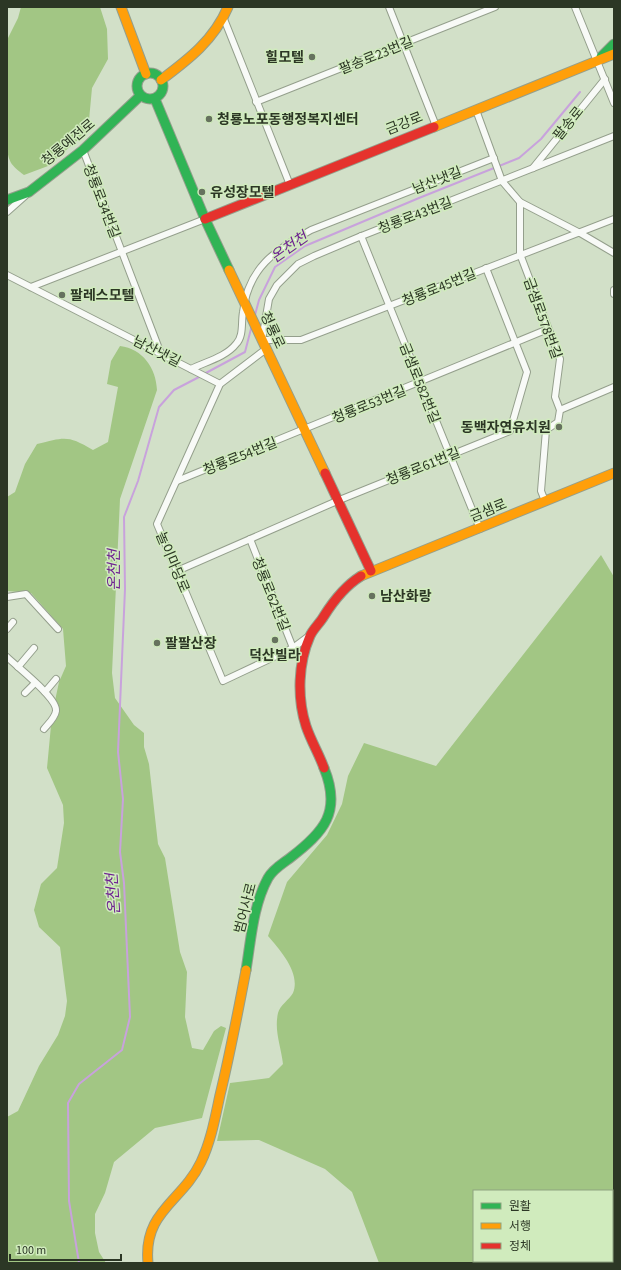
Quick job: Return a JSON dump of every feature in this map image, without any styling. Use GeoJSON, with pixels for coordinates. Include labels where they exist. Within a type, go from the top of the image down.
{"type":"FeatureCollection","features":[{"type":"Feature","properties":{"kind":"street"},"geometry":{"type":"LineString","coordinates":[[121,7],[146,74]]}},
{"type":"Feature","properties":{"kind":"street"},"geometry":{"type":"LineString","coordinates":[[161,80],[212,39],[224,19],[228,7]]}},
{"type":"Feature","properties":{"kind":"street"},"geometry":{"type":"LineString","coordinates":[[389,7],[436,126]]}},
{"type":"Feature","properties":{"kind":"street","name":"팔송로23번길"},"geometry":{"type":"LineString","coordinates":[[256,102],[495,7]]}},
{"type":"Feature","properties":{"kind":"street"},"geometry":{"type":"LineString","coordinates":[[576,7],[614,103]]}},
{"type":"Feature","properties":{"kind":"street"},"geometry":{"type":"LineString","coordinates":[[224,19],[290,185]]}},
{"type":"Feature","properties":{"kind":"street"},"geometry":{"type":"LineString","coordinates":[[597,60],[614,44]]}},
{"type":"Feature","properties":{"kind":"street","name":"금강로"},"geometry":{"type":"LineString","coordinates":[[205,219],[614,54]]}},
{"type":"Feature","properties":{"kind":"street"},"geometry":{"type":"LineString","coordinates":[[146,74],[154,74],[161,80],[163,84],[162,93],[155,99],[146,99],[140,96],[137,91],[137,82],[146,74]]}},
{"type":"Feature","properties":{"kind":"street","name":"팔송로"},"geometry":{"type":"LineString","coordinates":[[532,168],[605,79]]}},
{"type":"Feature","properties":{"kind":"street","name":"청룡예전로"},"geometry":{"type":"LineString","coordinates":[[7,200],[29,192],[83,150],[140,96]]}},
{"type":"Feature","properties":{"kind":"street","name":"청룡로"},"geometry":{"type":"LineString","coordinates":[[155,99],[205,219],[371,571]]}},
{"type":"Feature","properties":{"kind":"street"},"geometry":{"type":"LineString","coordinates":[[476,110],[501,178],[520,202],[580,233],[614,253]]}},
{"type":"Feature","properties":{"kind":"street","name":"청룡로43번길"},"geometry":{"type":"LineString","coordinates":[[262,340],[265,332],[269,299],[277,285],[298,264],[361,236],[501,178],[532,168],[614,136]]}},
{"type":"Feature","properties":{"kind":"street","name":"청룡로34번길"},"geometry":{"type":"LineString","coordinates":[[83,150],[161,354]]}},
{"type":"Feature","properties":{"kind":"street","name":"남산냇길"},"geometry":{"type":"LineString","coordinates":[[7,275],[191,369],[222,355],[236,344],[241,335],[244,302],[250,281],[264,262],[286,244],[311,230],[494,159]]}},
{"type":"Feature","properties":{"kind":"street"},"geometry":{"type":"LineString","coordinates":[[7,212],[29,192]]}},
{"type":"Feature","properties":{"kind":"street","name":"금샘로578번길"},"geometry":{"type":"LineString","coordinates":[[520,202],[520,254],[560,359],[555,398],[560,410]]}},
{"type":"Feature","properties":{"kind":"street","name":"청룡로34번길"},"geometry":{"type":"LineString","coordinates":[[31,287],[205,219]]}},
{"type":"Feature","properties":{"kind":"street","name":"청룡로45번길"},"geometry":{"type":"LineString","coordinates":[[262,340],[301,340],[389,307],[520,254],[580,233],[614,219]]}},
{"type":"Feature","properties":{"kind":"street","name":"금샘로582번길"},"geometry":{"type":"LineString","coordinates":[[361,236],[480,529]]}},
{"type":"Feature","properties":{"kind":"street"},"geometry":{"type":"LineString","coordinates":[[486,268],[516,342]]}},
{"type":"Feature","properties":{"kind":"street","name":"청룡로53번길"},"geometry":{"type":"LineString","coordinates":[[304,430],[548,329]]}},
{"type":"Feature","properties":{"kind":"street","name":"청룡로61번길"},"geometry":{"type":"LineString","coordinates":[[337,501],[510,432],[527,372],[516,342]]}},
{"type":"Feature","properties":{"kind":"street","name":"놀이마당로"},"geometry":{"type":"LineString","coordinates":[[266,349],[220,384],[157,524],[223,681],[293,648],[311,635]]}},
{"type":"Feature","properties":{"kind":"street"},"geometry":{"type":"LineString","coordinates":[[191,369],[220,384]]}},
{"type":"Feature","properties":{"kind":"street"},"geometry":{"type":"LineString","coordinates":[[545,501],[541,491],[546,430],[558,422],[560,410],[614,387]]}},
{"type":"Feature","properties":{"kind":"street","name":"청룡로54번길"},"geometry":{"type":"LineString","coordinates":[[177,481],[304,430]]}},
{"type":"Feature","properties":{"kind":"street","name":"금샘로"},"geometry":{"type":"LineString","coordinates":[[371,571],[480,529],[614,473]]}},
{"type":"Feature","properties":{"kind":"street","name":"청룡로62번길"},"geometry":{"type":"LineString","coordinates":[[177,571],[337,501]]}},
{"type":"Feature","properties":{"kind":"street","name":"청룡로62번길"},"geometry":{"type":"LineString","coordinates":[[250,539],[293,648]]}},
{"type":"Feature","properties":{"kind":"street","name":"범어사로"},"geometry":{"type":"LineString","coordinates":[[148,1263],[145,1253],[149,1231],[162,1209],[189,1182],[208,1146],[226,1070],[259,900],[264,886],[271,874],[315,837],[328,818],[332,797],[328,775],[310,736],[301,706],[301,679],[305,653],[311,635],[342,590],[352,581],[371,571]]}},
{"type":"Feature","properties":{"kind":"street"},"geometry":{"type":"LineString","coordinates":[[7,597],[26,594],[58,629]]}},
{"type":"Feature","properties":{"kind":"street"},"geometry":{"type":"LineString","coordinates":[[7,629],[13,622]]}},
{"type":"Feature","properties":{"kind":"street"},"geometry":{"type":"LineString","coordinates":[[18,667],[34,648]]}},
{"type":"Feature","properties":{"kind":"street"},"geometry":{"type":"LineString","coordinates":[[8,661],[18,667],[45,692],[56,706],[56,712],[44,729]]}},
{"type":"Feature","properties":{"kind":"street"},"geometry":{"type":"LineString","coordinates":[[45,692],[56,679]]}},
{"type":"Feature","properties":{"kind":"street"},"geometry":{"type":"LineString","coordinates":[[25,693],[35,683]]}},
{"type":"Feature","properties":{"kind":"green space"},"geometry":{"type":"Polygon","coordinates":[[[21,7],[100,7],[107,29],[108,59],[92,88],[88,131],[48,166],[24,175],[11,163],[7,145],[7,40],[18,18],[21,7]]]}},
{"type":"Feature","properties":{"kind":"green space"},"geometry":{"type":"Polygon","coordinates":[[[120,346],[142,355],[151,367],[154,374],[157,390],[120,499],[112,673],[115,698],[134,725],[144,733],[144,747],[149,764],[158,844],[165,858],[180,952],[187,972],[185,1017],[192,1048],[203,1050],[214,1031],[221,1026],[226,1028],[202,1118],[155,1128],[114,1162],[105,1193],[95,1214],[95,1233],[99,1252],[106,1263],[7,1263],[7,1117],[18,1111],[39,1066],[58,1035],[65,1016],[67,1001],[60,947],[39,927],[34,910],[41,884],[57,868],[64,823],[63,805],[47,768],[52,715],[59,682],[66,666],[63,629],[31,593],[7,591],[7,497],[15,492],[25,464],[37,444],[66,439],[78,442],[93,450],[108,442],[118,387],[107,384],[111,361],[120,346]]]}},
{"type":"Feature","properties":{"kind":"green space"},"geometry":{"type":"Polygon","coordinates":[[[601,555],[614,577],[614,1263],[379,1263],[352,1192],[325,1169],[259,1140],[217,1141],[230,1083],[269,1078],[283,1064],[277,1032],[278,1013],[293,993],[295,985],[292,970],[288,962],[268,936],[287,882],[327,835],[342,804],[348,776],[364,743],[436,766],[601,555]]]}},
{"type":"Feature","properties":{"kind":"waterway","name":"온천천"},"geometry":{"type":"LineString","coordinates":[[255,315],[259,300],[275,267],[305,246],[519,158],[541,139],[580,92]]}},
{"type":"Feature","properties":{"kind":"waterway","name":"온천천"},"geometry":{"type":"LineString","coordinates":[[204,374],[245,352],[252,325]]}},
{"type":"Feature","properties":{"kind":"waterway","name":"온천천"},"geometry":{"type":"LineString","coordinates":[[79,1263],[69,1201],[68,1103],[79,1084],[122,1050],[130,1017],[124,883],[120,852],[123,799],[118,752],[125,589],[124,517],[138,481],[159,407],[174,390],[201,376]]}},
{"type":"Feature","properties":{"kind":"traffic: fast"},"geometry":{"type":"LineString","coordinates":[[601,57],[614,44]]}},
{"type":"Feature","properties":{"kind":"traffic: fast"},"geometry":{"type":"LineString","coordinates":[[150,73],[159,77],[163,86],[159,95],[150,99],[141,95],[137,86],[141,77],[150,73]]}},
{"type":"Feature","properties":{"kind":"traffic: fast"},"geometry":{"type":"LineString","coordinates":[[7,200],[29,192],[83,150],[140,96]]}},
{"type":"Feature","properties":{"kind":"traffic: fast"},"geometry":{"type":"LineString","coordinates":[[155,99],[205,219],[229,270]]}},
{"type":"Feature","properties":{"kind":"traffic: fast"},"geometry":{"type":"LineString","coordinates":[[246,970],[256,911],[263,888],[268,878],[275,869],[312,839],[326,820],[330,809],[331,797],[329,783],[324,768]]}},
{"type":"Feature","properties":{"kind":"traffic: slow"},"geometry":{"type":"LineString","coordinates":[[121,7],[146,74]]}},
{"type":"Feature","properties":{"kind":"traffic: slow"},"geometry":{"type":"LineString","coordinates":[[161,80],[200,48],[216,29],[228,7]]}},
{"type":"Feature","properties":{"kind":"traffic: slow"},"geometry":{"type":"LineString","coordinates":[[434,127],[614,54]]}},
{"type":"Feature","properties":{"kind":"traffic: slow"},"geometry":{"type":"LineString","coordinates":[[229,270],[325,473]]}},
{"type":"Feature","properties":{"kind":"traffic: slow"},"geometry":{"type":"LineString","coordinates":[[361,576],[614,473]]}},
{"type":"Feature","properties":{"kind":"traffic: slow"},"geometry":{"type":"LineString","coordinates":[[148,1263],[148,1245],[152,1231],[166,1208],[193,1176],[201,1162],[210,1138],[246,970]]}},
{"type":"Feature","properties":{"kind":"traffic: jam"},"geometry":{"type":"LineString","coordinates":[[205,219],[434,127]]}},
{"type":"Feature","properties":{"kind":"traffic: jam"},"geometry":{"type":"LineString","coordinates":[[325,473],[371,571]]}},
{"type":"Feature","properties":{"kind":"traffic: jam"},"geometry":{"type":"LineString","coordinates":[[324,768],[308,732],[303,715],[300,692],[303,658],[310,636],[332,604],[350,584],[361,576]]}},
{"type":"Feature","properties":{"kind":"place","name":"힐모텔"},"geometry":{"type":"Point","coordinates":[312,57]}},
{"type":"Feature","properties":{"kind":"place","name":"청룡노포동행정복지센터"},"geometry":{"type":"Point","coordinates":[209,119]}},
{"type":"Feature","properties":{"kind":"place","name":"유성장모텔"},"geometry":{"type":"Point","coordinates":[202,192]}},
{"type":"Feature","properties":{"kind":"place","name":"팔레스모텔"},"geometry":{"type":"Point","coordinates":[62,295]}},
{"type":"Feature","properties":{"kind":"place","name":"동백자연유치원"},"geometry":{"type":"Point","coordinates":[559,427]}},
{"type":"Feature","properties":{"kind":"place","name":"남산화랑"},"geometry":{"type":"Point","coordinates":[372,596]}},
{"type":"Feature","properties":{"kind":"place","name":"덕산빌라"},"geometry":{"type":"Point","coordinates":[275,640]}},
{"type":"Feature","properties":{"kind":"place","name":"팔팔산장"},"geometry":{"type":"Point","coordinates":[157,643]}}]}
